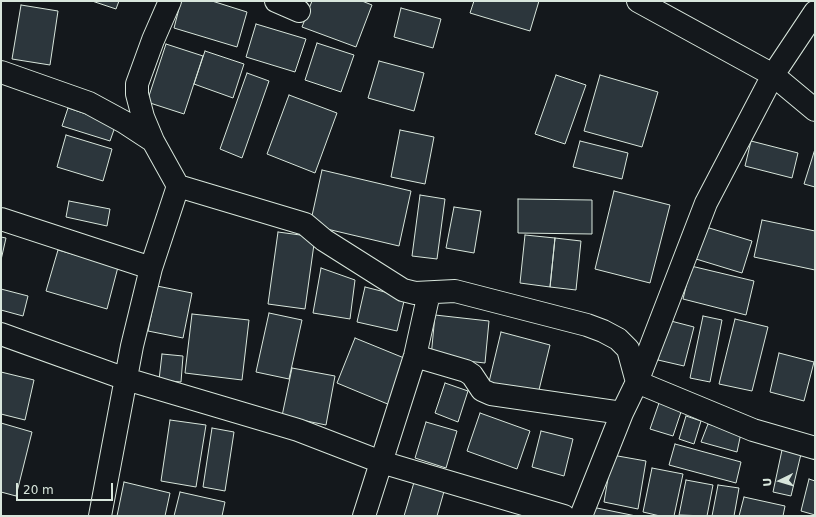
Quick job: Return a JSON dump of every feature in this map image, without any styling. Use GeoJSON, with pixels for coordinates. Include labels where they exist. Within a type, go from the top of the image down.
{"type":"FeatureCollection","features":[{"type":"Feature","properties":{"kind":"street"},"geometry":{"type":"LineString","coordinates":[[170,1],[150,47],[137,84],[137,94],[143,117],[153,141],[178,186],[306,224],[324,240],[404,290],[415,293],[455,291],[586,325],[603,331],[618,339],[628,348],[637,382]]}},
{"type":"Feature","properties":{"kind":"street"},"geometry":{"type":"LineString","coordinates":[[276,1],[299,11]]}},
{"type":"Feature","properties":{"kind":"street"},"geometry":{"type":"LineString","coordinates":[[638,1],[773,75],[815,110]]}},
{"type":"Feature","properties":{"kind":"street"},"geometry":{"type":"LineString","coordinates":[[581,516],[622,412],[637,382],[706,203],[773,75],[815,12]]}},
{"type":"Feature","properties":{"kind":"street"},"geometry":{"type":"LineString","coordinates":[[1,72],[89,103],[124,122],[153,141]]}},
{"type":"Feature","properties":{"kind":"street"},"geometry":{"type":"LineString","coordinates":[[100,516],[132,346],[152,268],[178,186]]}},
{"type":"Feature","properties":{"kind":"street"},"geometry":{"type":"LineString","coordinates":[[1,219],[152,268]]}},
{"type":"Feature","properties":{"kind":"street"},"geometry":{"type":"LineString","coordinates":[[364,516],[415,356],[428,293]]}},
{"type":"Feature","properties":{"kind":"street"},"geometry":{"type":"LineString","coordinates":[[1,334],[126,379],[298,430],[381,462],[564,516]]}},
{"type":"Feature","properties":{"kind":"street"},"geometry":{"type":"LineString","coordinates":[[415,356],[466,371],[472,375],[482,390],[491,394],[622,412]]}},
{"type":"Feature","properties":{"kind":"street"},"geometry":{"type":"LineString","coordinates":[[637,382],[753,430],[815,448]]}},
{"type":"Feature","properties":{"kind":"building"},"geometry":{"type":"Polygon","coordinates":[[[92,1],[119,1],[116,9],[92,1]]]}},
{"type":"Feature","properties":{"kind":"building"},"geometry":{"type":"Polygon","coordinates":[[[181,1],[212,1],[247,12],[237,47],[174,28],[181,1]]]}},
{"type":"Feature","properties":{"kind":"building"},"geometry":{"type":"Polygon","coordinates":[[[312,1],[362,1],[372,5],[356,47],[302,27],[312,1]]]}},
{"type":"Feature","properties":{"kind":"building"},"geometry":{"type":"Polygon","coordinates":[[[474,1],[539,1],[530,31],[470,13],[474,1]]]}},
{"type":"Feature","properties":{"kind":"building"},"geometry":{"type":"Polygon","coordinates":[[[21,5],[58,11],[50,65],[12,59],[21,5]]]}},
{"type":"Feature","properties":{"kind":"building"},"geometry":{"type":"Polygon","coordinates":[[[401,8],[441,19],[433,48],[394,37],[401,8]]]}},
{"type":"Feature","properties":{"kind":"building"},"geometry":{"type":"Polygon","coordinates":[[[256,24],[306,39],[295,72],[246,57],[256,24]]]}},
{"type":"Feature","properties":{"kind":"building"},"geometry":{"type":"Polygon","coordinates":[[[317,43],[354,55],[341,92],[305,80],[317,43]]]}},
{"type":"Feature","properties":{"kind":"building"},"geometry":{"type":"Polygon","coordinates":[[[166,44],[203,56],[184,114],[147,102],[166,44]]]}},
{"type":"Feature","properties":{"kind":"building"},"geometry":{"type":"Polygon","coordinates":[[[205,51],[244,64],[233,98],[194,84],[205,51]]]}},
{"type":"Feature","properties":{"kind":"building"},"geometry":{"type":"Polygon","coordinates":[[[379,61],[424,73],[414,111],[368,98],[379,61]]]}},
{"type":"Feature","properties":{"kind":"building"},"geometry":{"type":"Polygon","coordinates":[[[247,73],[269,81],[242,158],[220,149],[247,73]]]}},
{"type":"Feature","properties":{"kind":"building"},"geometry":{"type":"Polygon","coordinates":[[[556,75],[586,85],[565,144],[535,134],[556,75]]]}},
{"type":"Feature","properties":{"kind":"building"},"geometry":{"type":"Polygon","coordinates":[[[600,75],[658,92],[642,147],[584,131],[600,75]]]}},
{"type":"Feature","properties":{"kind":"building"},"geometry":{"type":"Polygon","coordinates":[[[289,95],[337,113],[315,173],[267,154],[289,95]]]}},
{"type":"Feature","properties":{"kind":"building"},"geometry":{"type":"Polygon","coordinates":[[[68,108],[116,124],[110,141],[62,126],[68,108]]]}},
{"type":"Feature","properties":{"kind":"building"},"geometry":{"type":"Polygon","coordinates":[[[400,130],[434,137],[425,184],[391,177],[400,130]]]}},
{"type":"Feature","properties":{"kind":"building"},"geometry":{"type":"Polygon","coordinates":[[[66,135],[112,149],[103,181],[57,167],[66,135]]]}},
{"type":"Feature","properties":{"kind":"building"},"geometry":{"type":"Polygon","coordinates":[[[580,141],[628,153],[622,179],[573,167],[580,141]]]}},
{"type":"Feature","properties":{"kind":"building"},"geometry":{"type":"Polygon","coordinates":[[[751,141],[798,153],[792,178],[745,166],[751,141]]]}},
{"type":"Feature","properties":{"kind":"building"},"geometry":{"type":"Polygon","coordinates":[[[815,149],[815,187],[804,184],[815,149]]]}},
{"type":"Feature","properties":{"kind":"building"},"geometry":{"type":"Polygon","coordinates":[[[322,170],[411,191],[399,246],[310,225],[322,170]]]}},
{"type":"Feature","properties":{"kind":"building"},"geometry":{"type":"Polygon","coordinates":[[[614,191],[670,205],[650,283],[595,269],[614,191]]]}},
{"type":"Feature","properties":{"kind":"building"},"geometry":{"type":"Polygon","coordinates":[[[420,195],[445,199],[437,259],[412,256],[420,195]]]}},
{"type":"Feature","properties":{"kind":"building"},"geometry":{"type":"Polygon","coordinates":[[[518,199],[592,200],[592,234],[518,233],[518,199]]]}},
{"type":"Feature","properties":{"kind":"building"},"geometry":{"type":"Polygon","coordinates":[[[69,201],[110,209],[107,226],[66,217],[69,201]]]}},
{"type":"Feature","properties":{"kind":"building"},"geometry":{"type":"Polygon","coordinates":[[[454,207],[481,211],[474,253],[446,248],[454,207]]]}},
{"type":"Feature","properties":{"kind":"building"},"geometry":{"type":"Polygon","coordinates":[[[762,220],[815,231],[815,270],[754,257],[762,220]]]}},
{"type":"Feature","properties":{"kind":"building"},"geometry":{"type":"Polygon","coordinates":[[[706,227],[752,241],[742,273],[696,259],[706,227]]]}},
{"type":"Feature","properties":{"kind":"building"},"geometry":{"type":"Polygon","coordinates":[[[278,232],[315,237],[305,309],[268,304],[278,232]]]}},
{"type":"Feature","properties":{"kind":"building"},"geometry":{"type":"Polygon","coordinates":[[[525,235],[555,238],[550,287],[520,283],[525,235]]]}},
{"type":"Feature","properties":{"kind":"building"},"geometry":{"type":"Polygon","coordinates":[[[1,237],[6,238],[1,260],[1,237]]]}},
{"type":"Feature","properties":{"kind":"building"},"geometry":{"type":"Polygon","coordinates":[[[555,238],[581,241],[576,290],[550,287],[555,238]]]}},
{"type":"Feature","properties":{"kind":"building"},"geometry":{"type":"Polygon","coordinates":[[[58,250],[118,267],[107,309],[46,291],[58,250]]]}},
{"type":"Feature","properties":{"kind":"building"},"geometry":{"type":"Polygon","coordinates":[[[691,266],[754,281],[746,315],[683,299],[691,266]]]}},
{"type":"Feature","properties":{"kind":"building"},"geometry":{"type":"Polygon","coordinates":[[[321,268],[355,280],[350,319],[313,313],[321,268]]]}},
{"type":"Feature","properties":{"kind":"building"},"geometry":{"type":"Polygon","coordinates":[[[157,286],[192,293],[183,338],[148,331],[157,286]]]}},
{"type":"Feature","properties":{"kind":"building"},"geometry":{"type":"Polygon","coordinates":[[[365,287],[405,297],[397,331],[357,322],[365,287]]]}},
{"type":"Feature","properties":{"kind":"building"},"geometry":{"type":"Polygon","coordinates":[[[1,289],[28,296],[23,316],[1,310],[1,289]]]}},
{"type":"Feature","properties":{"kind":"building"},"geometry":{"type":"Polygon","coordinates":[[[269,313],[302,320],[289,379],[256,372],[269,313]]]}},
{"type":"Feature","properties":{"kind":"building"},"geometry":{"type":"Polygon","coordinates":[[[192,314],[249,320],[242,380],[185,373],[192,314]]]}},
{"type":"Feature","properties":{"kind":"building"},"geometry":{"type":"Polygon","coordinates":[[[435,315],[489,321],[485,363],[431,357],[435,315]]]}},
{"type":"Feature","properties":{"kind":"building"},"geometry":{"type":"Polygon","coordinates":[[[703,316],[722,320],[710,382],[690,378],[703,316]]]}},
{"type":"Feature","properties":{"kind":"building"},"geometry":{"type":"Polygon","coordinates":[[[735,319],[768,327],[752,391],[719,384],[735,319]]]}},
{"type":"Feature","properties":{"kind":"building"},"geometry":{"type":"Polygon","coordinates":[[[667,320],[694,327],[684,366],[658,360],[667,320]]]}},
{"type":"Feature","properties":{"kind":"building"},"geometry":{"type":"Polygon","coordinates":[[[501,332],[550,345],[538,394],[489,382],[501,332]]]}},
{"type":"Feature","properties":{"kind":"building"},"geometry":{"type":"Polygon","coordinates":[[[355,338],[409,360],[390,405],[337,383],[355,338]]]}},
{"type":"Feature","properties":{"kind":"building"},"geometry":{"type":"Polygon","coordinates":[[[779,353],[814,362],[804,401],[770,392],[779,353]]]}},
{"type":"Feature","properties":{"kind":"building"},"geometry":{"type":"Polygon","coordinates":[[[162,354],[183,356],[181,382],[159,380],[162,354]]]}},
{"type":"Feature","properties":{"kind":"building"},"geometry":{"type":"Polygon","coordinates":[[[292,368],[335,376],[326,425],[282,416],[292,368]]]}},
{"type":"Feature","properties":{"kind":"building"},"geometry":{"type":"Polygon","coordinates":[[[1,372],[34,380],[25,420],[1,414],[1,372]]]}},
{"type":"Feature","properties":{"kind":"building"},"geometry":{"type":"Polygon","coordinates":[[[445,383],[468,391],[458,422],[435,413],[445,383]]]}},
{"type":"Feature","properties":{"kind":"building"},"geometry":{"type":"Polygon","coordinates":[[[659,403],[682,409],[673,436],[650,429],[659,403]]]}},
{"type":"Feature","properties":{"kind":"building"},"geometry":{"type":"Polygon","coordinates":[[[480,413],[530,431],[517,469],[467,451],[480,413]]]}},
{"type":"Feature","properties":{"kind":"building"},"geometry":{"type":"Polygon","coordinates":[[[686,416],[701,421],[694,444],[679,439],[686,416]]]}},
{"type":"Feature","properties":{"kind":"building"},"geometry":{"type":"Polygon","coordinates":[[[170,420],[206,425],[196,487],[161,481],[170,420]]]}},
{"type":"Feature","properties":{"kind":"building"},"geometry":{"type":"Polygon","coordinates":[[[426,422],[457,431],[446,468],[415,458],[426,422]]]}},
{"type":"Feature","properties":{"kind":"building"},"geometry":{"type":"Polygon","coordinates":[[[1,423],[32,432],[16,496],[1,492],[1,423]]]}},
{"type":"Feature","properties":{"kind":"building"},"geometry":{"type":"Polygon","coordinates":[[[708,424],[741,433],[737,452],[701,442],[708,424]]]}},
{"type":"Feature","properties":{"kind":"building"},"geometry":{"type":"Polygon","coordinates":[[[212,428],[234,432],[225,491],[203,487],[212,428]]]}},
{"type":"Feature","properties":{"kind":"building"},"geometry":{"type":"Polygon","coordinates":[[[541,431],[573,439],[564,476],[532,467],[541,431]]]}},
{"type":"Feature","properties":{"kind":"building"},"geometry":{"type":"Polygon","coordinates":[[[675,444],[741,462],[736,483],[669,465],[675,444]]]}},
{"type":"Feature","properties":{"kind":"building"},"geometry":{"type":"Polygon","coordinates":[[[782,450],[801,454],[791,496],[773,492],[782,450]]]}},
{"type":"Feature","properties":{"kind":"building"},"geometry":{"type":"Polygon","coordinates":[[[612,455],[646,461],[638,509],[604,502],[612,455]]]}},
{"type":"Feature","properties":{"kind":"building"},"geometry":{"type":"Polygon","coordinates":[[[652,468],[683,474],[674,516],[660,516],[643,512],[652,468]]]}},
{"type":"Feature","properties":{"kind":"building"},"geometry":{"type":"Polygon","coordinates":[[[415,479],[445,488],[437,516],[404,516],[415,479]]]}},
{"type":"Feature","properties":{"kind":"building"},"geometry":{"type":"Polygon","coordinates":[[[809,479],[815,481],[815,515],[801,511],[809,479]]]}},
{"type":"Feature","properties":{"kind":"building"},"geometry":{"type":"Polygon","coordinates":[[[686,480],[713,485],[707,516],[679,515],[686,480]]]}},
{"type":"Feature","properties":{"kind":"building"},"geometry":{"type":"Polygon","coordinates":[[[124,482],[170,493],[165,516],[117,516],[124,482]]]}},
{"type":"Feature","properties":{"kind":"building"},"geometry":{"type":"Polygon","coordinates":[[[718,485],[739,488],[734,516],[712,516],[718,485]]]}},
{"type":"Feature","properties":{"kind":"building"},"geometry":{"type":"Polygon","coordinates":[[[180,492],[225,502],[222,516],[174,516],[180,492]]]}},
{"type":"Feature","properties":{"kind":"building"},"geometry":{"type":"Polygon","coordinates":[[[744,497],[785,506],[783,516],[739,516],[744,497]]]}},
{"type":"Feature","properties":{"kind":"building"},"geometry":{"type":"Polygon","coordinates":[[[592,507],[636,516],[590,516],[592,507]]]}}]}
